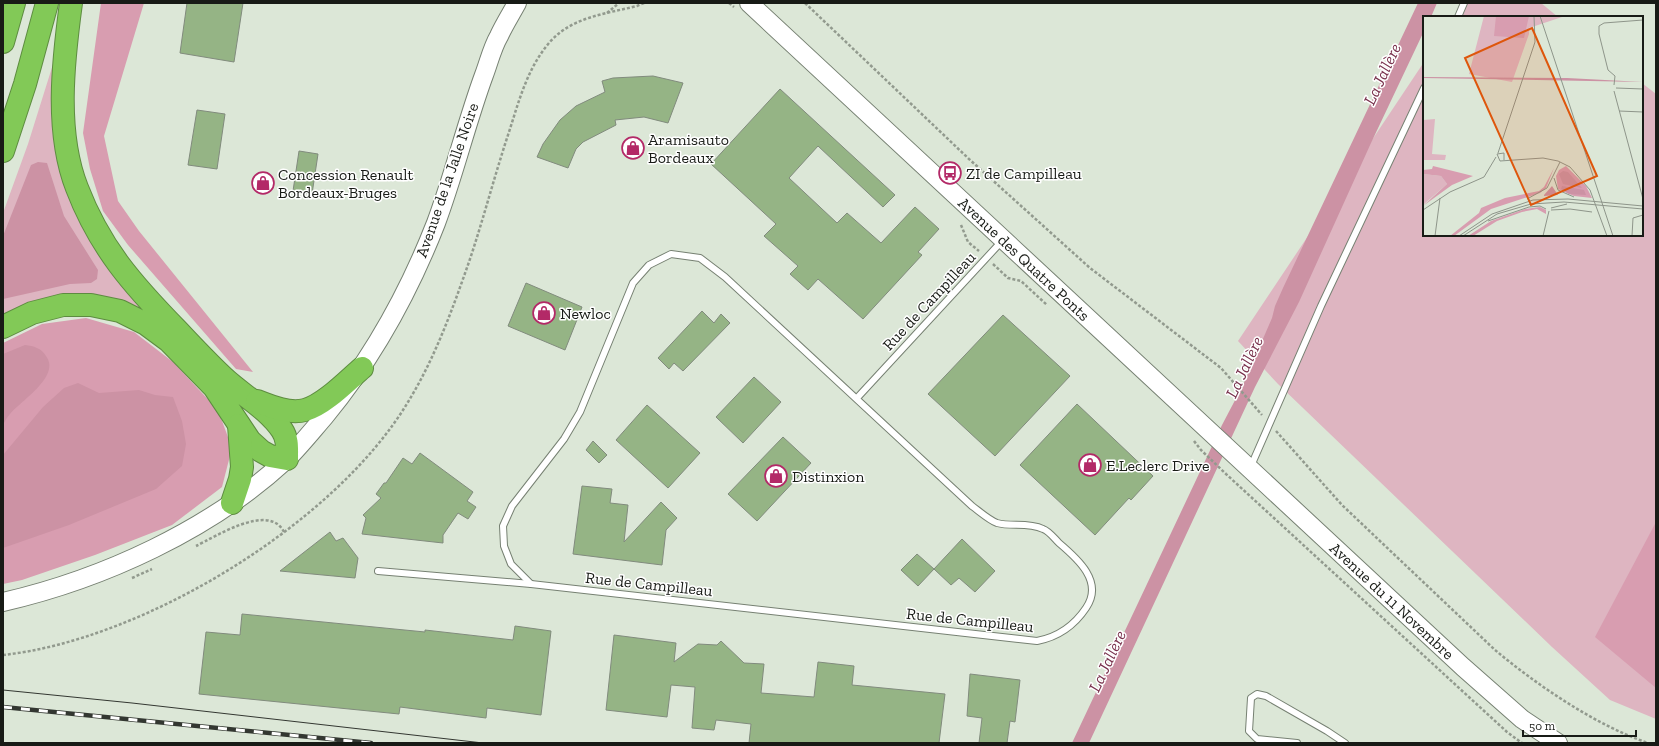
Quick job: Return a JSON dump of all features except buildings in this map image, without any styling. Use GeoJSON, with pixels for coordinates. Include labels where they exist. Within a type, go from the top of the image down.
{"type":"FeatureCollection","features":[{"type":"Feature","properties":{"kind":"highway"},"geometry":{"type":"LineString","coordinates":[[3,42],[14,3]]}},
{"type":"Feature","properties":{"kind":"highway"},"geometry":{"type":"LineString","coordinates":[[3,152],[25,84],[47,3]]}},
{"type":"Feature","properties":{"kind":"highway"},"geometry":{"type":"LineString","coordinates":[[3,327],[32,313],[63,305],[91,305],[120,311],[146,324],[169,341],[214,387],[250,441],[261,451],[270,456],[287,459],[287,442],[281,429],[271,417],[224,378],[142,294],[115,261],[93,225],[76,187],[67,154],[62,97],[65,44],[71,3]]}},
{"type":"Feature","properties":{"kind":"highway"},"geometry":{"type":"LineString","coordinates":[[247,397],[269,406],[288,410],[306,410],[326,399],[362,368]]}},
{"type":"Feature","properties":{"kind":"highway"},"geometry":{"type":"LineString","coordinates":[[232,503],[240,479],[242,467],[239,425]]}},
{"type":"Feature","properties":{"kind":"main road","name":"Avenue de la Jalle Noire"},"geometry":{"type":"LineString","coordinates":[[3,602],[53,588],[129,560],[199,524],[232,503],[287,459],[311,433],[362,368],[393,314],[414,273],[436,223],[478,91],[498,37],[517,3]]}},
{"type":"Feature","properties":{"kind":"main road","name":"Avenue des Quatre Ponts"},"geometry":{"type":"LineString","coordinates":[[749,3],[1231,452]]}},
{"type":"Feature","properties":{"kind":"main road","name":"Avenue du 11 Novembre"},"geometry":{"type":"LineString","coordinates":[[1231,452],[1510,709],[1522,719],[1558,743]]}},
{"type":"Feature","properties":{"kind":"lane"},"geometry":{"type":"LineString","coordinates":[[1458,16],[1464,3]]}},
{"type":"Feature","properties":{"kind":"lane"},"geometry":{"type":"LineString","coordinates":[[1249,469],[1262,444],[1269,423],[1321,306],[1423,90]]}},
{"type":"Feature","properties":{"kind":"lane","name":"Rue de Campilleau"},"geometry":{"type":"LineString","coordinates":[[857,398],[1004,240]]}},
{"type":"Feature","properties":{"kind":"lane","name":"Rue de Campilleau"},"geometry":{"type":"LineString","coordinates":[[378,571],[531,584],[1037,641],[1050,639],[1068,629],[1079,618],[1091,601],[1091,580],[1077,558],[1043,529],[1025,525],[997,523],[972,506],[725,277],[700,258],[671,254],[649,265],[633,283],[580,412],[564,438],[512,506],[503,526],[504,546],[511,564],[531,584]]}},
{"type":"Feature","properties":{"kind":"lane"},"geometry":{"type":"LineString","coordinates":[[1297,743],[1257,739],[1249,731],[1251,698],[1257,694],[1266,696],[1345,743]]}},
{"type":"Feature","properties":{"kind":"path"},"geometry":{"type":"LineString","coordinates":[[607,13],[619,3]]}},
{"type":"Feature","properties":{"kind":"path"},"geometry":{"type":"LineString","coordinates":[[3,655],[24,653],[72,641],[118,625],[167,603],[207,582],[262,547],[310,512],[367,458],[407,403],[440,338],[470,259],[522,89],[539,56],[561,31],[575,22],[591,16],[644,3]]}},
{"type":"Feature","properties":{"kind":"path"},"geometry":{"type":"LineString","coordinates":[[805,3],[969,159],[1090,268],[1221,368],[1342,505],[1495,650],[1552,693],[1608,726],[1648,743]]}},
{"type":"Feature","properties":{"kind":"path"},"geometry":{"type":"LineString","coordinates":[[1200,450],[1507,732],[1522,743]]}},
{"type":"Feature","properties":{"kind":"shaded area"},"geometry":{"type":"Polygon","coordinates":[[[101,3],[144,3],[104,136],[118,201],[139,231],[253,372],[236,369],[128,245],[103,211],[90,169],[83,133],[101,3]]]}},
{"type":"Feature","properties":{"kind":"shaded area"},"geometry":{"type":"Polygon","coordinates":[[[1418,3],[1437,3],[1431,16],[1423,16],[1423,33],[1371,143],[1299,302],[1255,387],[1089,743],[1072,743],[1222,425],[1243,385],[1272,318],[1275,306],[1418,3]]]}},
{"type":"Feature","properties":{"kind":"shaded area"},"geometry":{"type":"Polygon","coordinates":[[[1463,3],[1541,3],[1557,16],[1455,16],[1463,3]]]}},
{"type":"Feature","properties":{"kind":"shaded area"},"geometry":{"type":"Polygon","coordinates":[[[54,61],[53,126],[61,171],[151,316],[115,298],[77,294],[41,300],[3,315],[3,213],[28,144],[54,61]]]}},
{"type":"Feature","properties":{"kind":"shaded area"},"geometry":{"type":"Polygon","coordinates":[[[1423,64],[1423,236],[1643,236],[1643,84],[1656,94],[1656,719],[1610,700],[1552,647],[1278,384],[1238,341],[1423,64]]]}},
{"type":"Feature","properties":{"kind":"shaded area"},"geometry":{"type":"Polygon","coordinates":[[[38,162],[47,163],[64,216],[98,270],[97,279],[91,283],[70,284],[3,299],[3,236],[31,165],[38,162]]]}},
{"type":"Feature","properties":{"kind":"shaded area"},"geometry":{"type":"Polygon","coordinates":[[[86,318],[134,332],[173,362],[218,410],[232,448],[222,487],[172,525],[95,555],[22,580],[3,584],[3,343],[42,324],[86,318]]]}},
{"type":"Feature","properties":{"kind":"shaded area"},"geometry":{"type":"Polygon","coordinates":[[[25,345],[37,348],[44,353],[49,364],[48,372],[38,387],[10,414],[3,425],[3,354],[25,345]]]}},
{"type":"Feature","properties":{"kind":"shaded area"},"geometry":{"type":"Polygon","coordinates":[[[78,383],[99,393],[139,390],[155,395],[173,397],[182,421],[186,444],[182,466],[156,489],[69,525],[3,548],[3,455],[43,407],[64,388],[78,383]]]}},
{"type":"Feature","properties":{"kind":"shaded area"},"geometry":{"type":"Polygon","coordinates":[[[1656,522],[1656,688],[1595,637],[1656,522]]]}},
{"type":"Feature","properties":{"kind":"tram line"},"geometry":{"type":"LineString","coordinates":[[3,690],[132,703],[483,743]]}},
{"type":"Feature","properties":{"kind":"railway"},"geometry":{"type":"LineString","coordinates":[[3,707],[371,743]]}},
{"type":"Feature","properties":{"kind":"place","name":"Aramisauto Bordeaux"},"geometry":{"type":"Point","coordinates":[633,148]}},
{"type":"Feature","properties":{"kind":"place","name":"ZI de Campilleau"},"geometry":{"type":"Point","coordinates":[950,173]}},
{"type":"Feature","properties":{"kind":"place","name":"Concession Renault Bordeaux-Bruges"},"geometry":{"type":"Point","coordinates":[263,183]}},
{"type":"Feature","properties":{"kind":"place","name":"Newloc"},"geometry":{"type":"Point","coordinates":[544,313]}},
{"type":"Feature","properties":{"kind":"place","name":"E.Leclerc Drive"},"geometry":{"type":"Point","coordinates":[1090,465]}},
{"type":"Feature","properties":{"kind":"place","name":"Distinxion"},"geometry":{"type":"Point","coordinates":[776,476]}},
{"type":"Feature","properties":{"kind":"water label","name":"La Jallère"},"geometry":{"type":"Point","coordinates":[1382,74]}},
{"type":"Feature","properties":{"kind":"water label","name":"La Jallère"},"geometry":{"type":"Point","coordinates":[1244,367]}},
{"type":"Feature","properties":{"kind":"water label","name":"La Jallère"},"geometry":{"type":"Point","coordinates":[1107,661]}}]}
